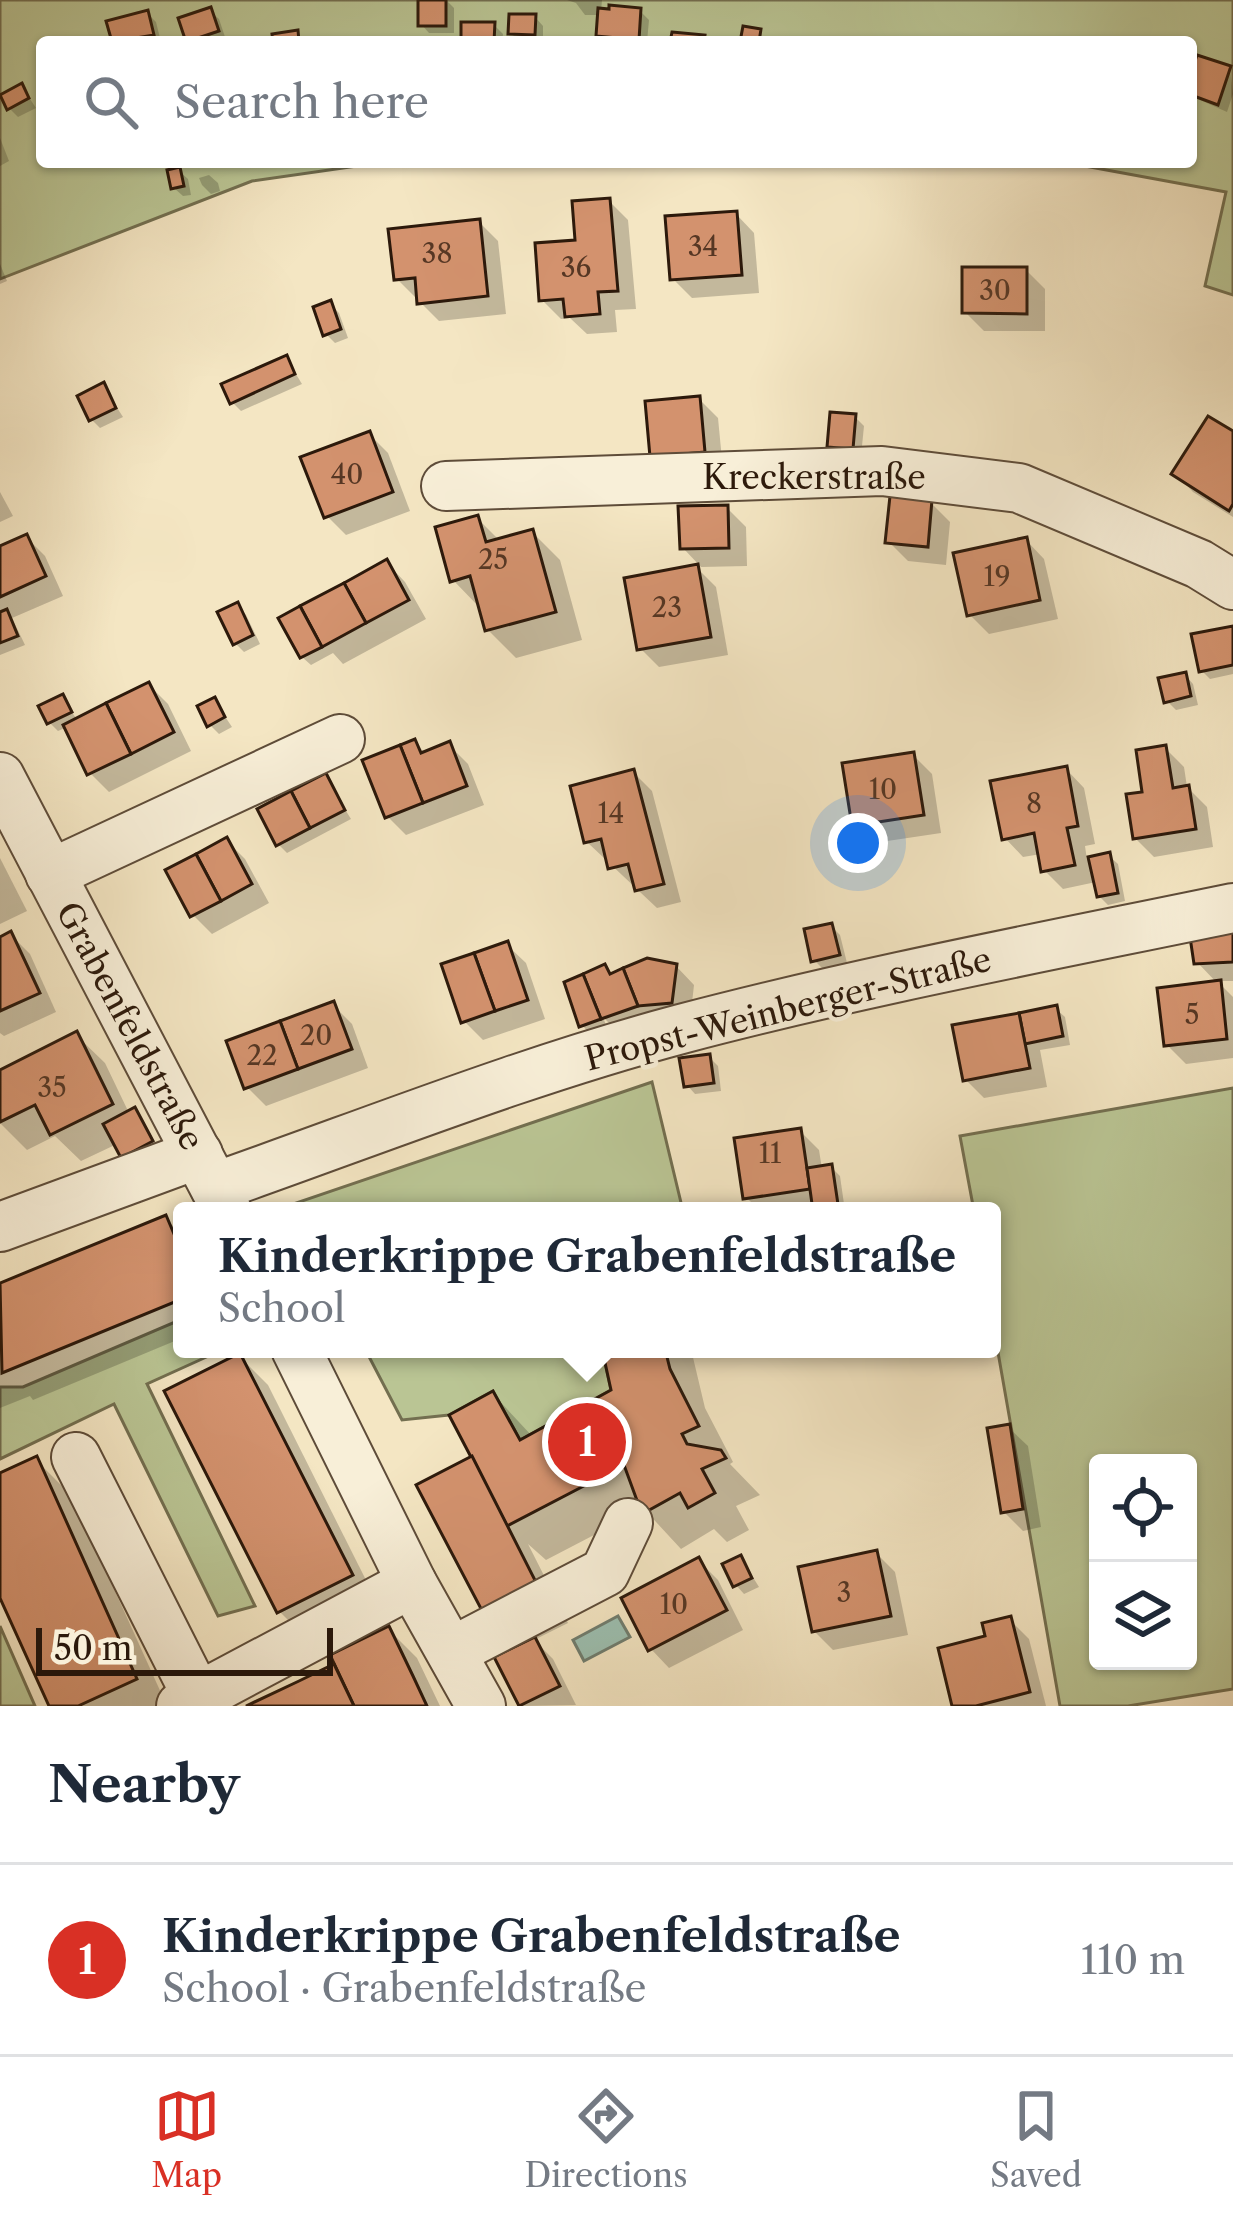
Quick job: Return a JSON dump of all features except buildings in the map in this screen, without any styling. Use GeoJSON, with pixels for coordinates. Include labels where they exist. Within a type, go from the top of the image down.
{"type":"FeatureCollection","features":[{"type":"Feature","properties":{"kind":"street","name":"Kreckerstraße"},"geometry":{"type":"LineString","coordinates":[[446,486],[882,471],[997,485],[1019,488],[1179,555],[1233,585]]}},
{"type":"Feature","properties":{"kind":"street"},"geometry":{"type":"LineString","coordinates":[[50,874],[340,739]]}},
{"type":"Feature","properties":{"kind":"street","name":"Grabenfeldstraße"},"geometry":{"type":"LineString","coordinates":[[0,777],[213,1184]]}},
{"type":"Feature","properties":{"kind":"street","name":"Propst-Weinberger-Straße"},"geometry":{"type":"LineString","coordinates":[[0,1227],[213,1184],[678,1030],[891,978],[1233,908]]}},
{"type":"Feature","properties":{"kind":"street"},"geometry":{"type":"LineString","coordinates":[[300,1358],[412,1582],[481,1706]]}},
{"type":"Feature","properties":{"kind":"street"},"geometry":{"type":"LineString","coordinates":[[76,1457],[189,1702],[412,1582]]}},
{"type":"Feature","properties":{"kind":"street"},"geometry":{"type":"LineString","coordinates":[[453,1651],[605,1572],[628,1523]]}},
{"type":"Feature","properties":{"kind":"green space"},"geometry":{"type":"Polygon","coordinates":[[[0,0],[1233,0],[1233,295],[1205,286],[1226,192],[1096,168],[1197,168],[1197,36],[36,36],[36,168],[343,168],[252,181],[0,279],[0,0]]]}},
{"type":"Feature","properties":{"kind":"green space"},"geometry":{"type":"Polygon","coordinates":[[[652,1082],[681,1202],[299,1202],[652,1082]]]}},
{"type":"Feature","properties":{"kind":"green space"},"geometry":{"type":"Polygon","coordinates":[[[1233,1088],[1233,1689],[1128,1706],[1060,1706],[999,1358],[1001,1202],[972,1202],[960,1136],[1233,1088]]]}},
{"type":"Feature","properties":{"kind":"green space"},"geometry":{"type":"Polygon","coordinates":[[[173,1323],[173,1358],[204,1358],[147,1384],[255,1606],[218,1616],[114,1404],[0,1459],[0,1387],[23,1387],[173,1323]]]}},
{"type":"Feature","properties":{"kind":"green space"},"geometry":{"type":"Polygon","coordinates":[[[370,1358],[604,1358],[611,1390],[520,1440],[493,1391],[449,1415],[402,1420],[370,1358]]]}},
{"type":"Feature","properties":{"kind":"green space"},"geometry":{"type":"Polygon","coordinates":[[[0,1626],[35,1706],[0,1706],[0,1626]]]}},
{"type":"Feature","properties":{"kind":"shaded area"},"geometry":{"type":"Polygon","coordinates":[[[618,1616],[630,1637],[584,1661],[573,1640],[618,1616]]]}},
{"type":"Feature","properties":{"kind":"place","name":"Kinderkrippe Grabenfeldstraße"},"geometry":{"type":"Point","coordinates":[587,1442]}}]}
